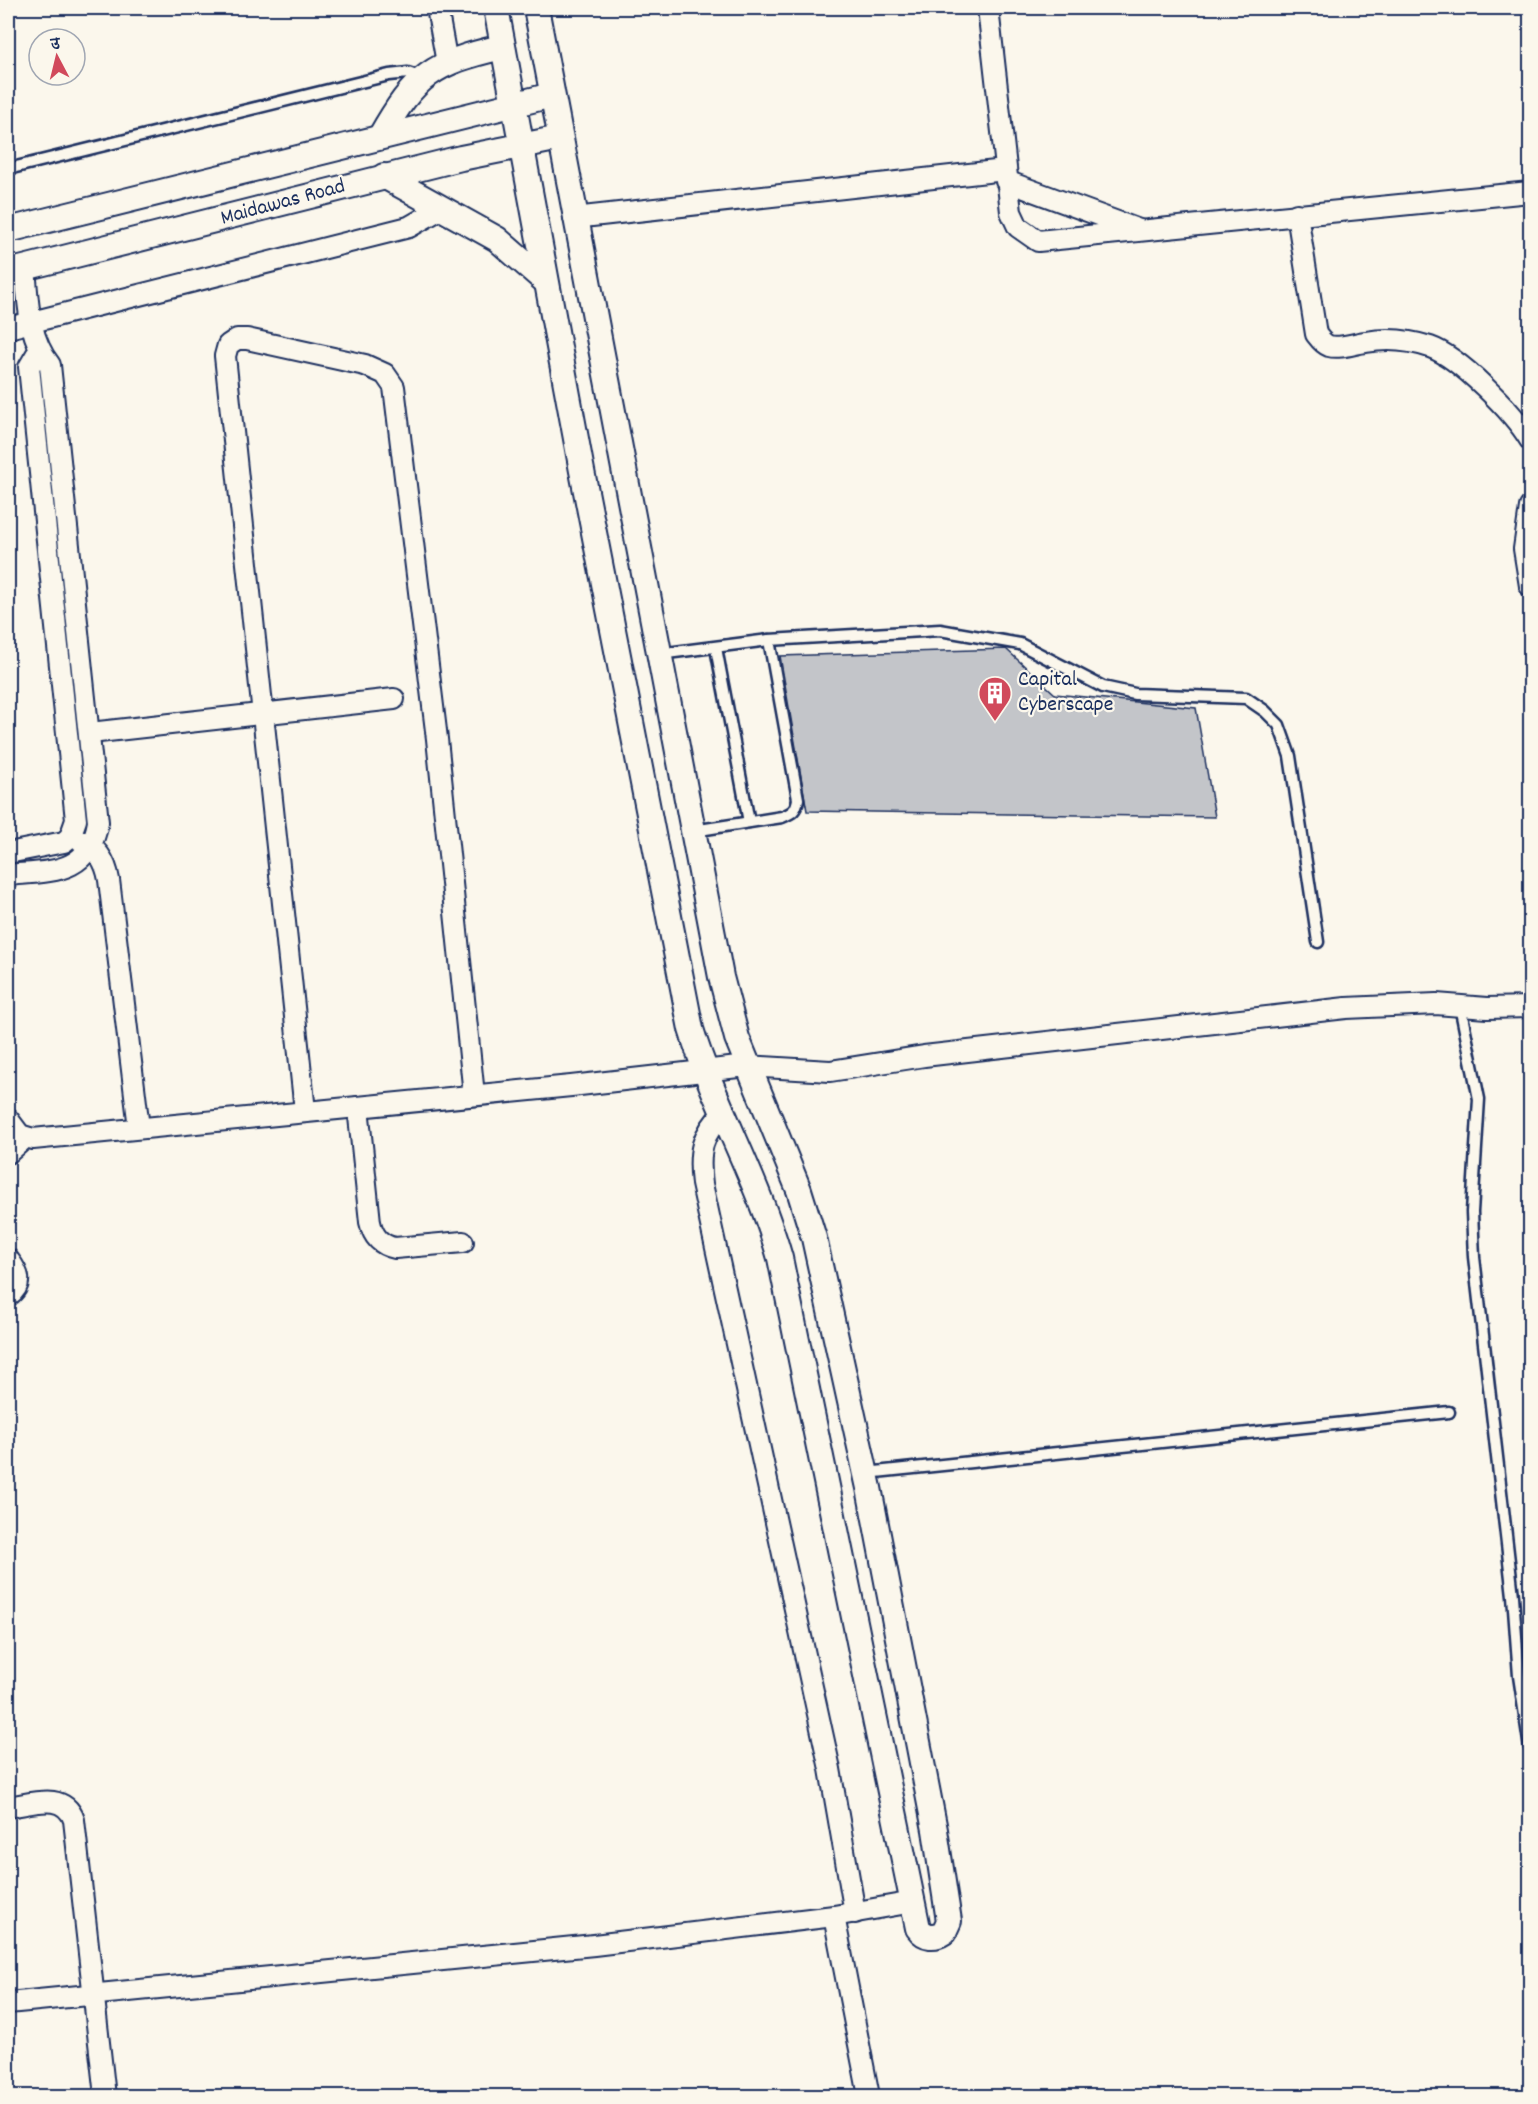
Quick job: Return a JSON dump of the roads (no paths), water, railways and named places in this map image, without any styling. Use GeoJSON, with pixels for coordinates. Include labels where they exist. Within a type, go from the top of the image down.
{"type":"FeatureCollection","features":[{"type":"Feature","properties":{"kind":"street"},"geometry":{"type":"LineString","coordinates":[[436,8],[447,63]]}},
{"type":"Feature","properties":{"kind":"street"},"geometry":{"type":"LineString","coordinates":[[496,8],[545,281],[689,1017],[705,1069],[758,1192],[780,1258],[918,1928],[924,1934],[940,1935],[948,1928],[935,1830],[866,1473],[807,1212],[747,1065],[721,977],[574,218],[536,8]]}},
{"type":"Feature","properties":{"kind":"street"},"geometry":{"type":"LineString","coordinates":[[988,8],[1005,176],[1014,221],[1023,232],[1038,242],[1530,192]]}},
{"type":"Feature","properties":{"kind":"street"},"geometry":{"type":"LineString","coordinates":[[380,137],[398,105],[422,78],[447,63],[502,47]]}},
{"type":"Feature","properties":{"kind":"street","name":"Maidawas Road"},"geometry":{"type":"LineString","coordinates":[[8,230],[552,95]]}},
{"type":"Feature","properties":{"kind":"street","name":"Maidawas Road"},"geometry":{"type":"LineString","coordinates":[[16,269],[384,176],[560,138]]}},
{"type":"Feature","properties":{"kind":"street"},"geometry":{"type":"LineString","coordinates":[[384,176],[497,239],[545,281]]}},
{"type":"Feature","properties":{"kind":"street"},"geometry":{"type":"LineString","coordinates":[[574,218],[1005,176],[1143,232]]}},
{"type":"Feature","properties":{"kind":"street"},"geometry":{"type":"LineString","coordinates":[[8,328],[409,227],[442,208]]}},
{"type":"Feature","properties":{"kind":"street"},"geometry":{"type":"LineString","coordinates":[[1297,214],[1316,334],[1322,341],[1329,346],[1341,346],[1386,339],[1407,341],[1439,351],[1484,387],[1528,432]]}},
{"type":"Feature","properties":{"kind":"street"},"geometry":{"type":"LineString","coordinates":[[8,875],[66,868],[76,863],[96,835],[98,808],[50,364],[39,350],[16,269]]}},
{"type":"Feature","properties":{"kind":"street"},"geometry":{"type":"LineString","coordinates":[[305,1111],[225,356],[228,345],[237,339],[275,344],[370,367],[385,374],[394,387],[439,763],[474,1095]]}},
{"type":"Feature","properties":{"kind":"street"},"geometry":{"type":"LineString","coordinates":[[8,854],[55,846],[70,837],[76,820],[29,367],[39,350]]}},
{"type":"Feature","properties":{"kind":"street"},"geometry":{"type":"LineString","coordinates":[[1530,507],[1524,549],[1530,586]]}},
{"type":"Feature","properties":{"kind":"street"},"geometry":{"type":"LineString","coordinates":[[90,733],[394,699]]}},
{"type":"Feature","properties":{"kind":"street"},"geometry":{"type":"LineString","coordinates":[[70,837],[91,845],[103,860],[110,880],[139,1128]]}},
{"type":"Feature","properties":{"kind":"street"},"geometry":{"type":"LineString","coordinates":[[8,1153],[24,1138],[571,1086],[705,1069],[747,1065],[830,1071],[924,1056],[1346,1008],[1402,1005],[1530,1007]]}},
{"type":"Feature","properties":{"kind":"street"},"geometry":{"type":"LineString","coordinates":[[358,1107],[370,1222],[376,1238],[386,1246],[394,1248],[463,1242]]}},
{"type":"Feature","properties":{"kind":"street"},"geometry":{"type":"LineString","coordinates":[[724,1112],[705,1135],[701,1150],[703,1192],[830,1769],[855,1912]]}},
{"type":"Feature","properties":{"kind":"street"},"geometry":{"type":"LineString","coordinates":[[8,1119],[24,1138]]}},
{"type":"Feature","properties":{"kind":"street"},"geometry":{"type":"LineString","coordinates":[[8,1259],[16,1270],[19,1282],[17,1289],[8,1296]]}},
{"type":"Feature","properties":{"kind":"street"},"geometry":{"type":"LineString","coordinates":[[8,1807],[54,1802],[62,1803],[71,1812],[105,2097]]}},
{"type":"Feature","properties":{"kind":"street"},"geometry":{"type":"LineString","coordinates":[[8,2003],[594,1945],[834,1916],[913,1902]]}},
{"type":"Feature","properties":{"kind":"street"},"geometry":{"type":"LineString","coordinates":[[834,1916],[869,2097]]}},
{"type":"Feature","properties":{"kind":"lane"},"geometry":{"type":"LineString","coordinates":[[8,170],[389,75],[408,73],[422,78]]}},
{"type":"Feature","properties":{"kind":"lane"},"geometry":{"type":"LineString","coordinates":[[659,654],[769,640],[940,630],[1020,644],[1103,687],[1135,694],[1246,698],[1265,711],[1279,725],[1290,756],[1317,942]]}},
{"type":"Feature","properties":{"kind":"lane"},"geometry":{"type":"LineString","coordinates":[[693,831],[793,813],[798,799],[769,640]]}},
{"type":"Feature","properties":{"kind":"lane"},"geometry":{"type":"LineString","coordinates":[[716,648],[749,822]]}},
{"type":"Feature","properties":{"kind":"lane"},"geometry":{"type":"LineString","coordinates":[[1460,1006],[1479,1099],[1472,1212],[1474,1257],[1513,1596],[1519,1676],[1530,1748]]}},
{"type":"Feature","properties":{"kind":"lane"},"geometry":{"type":"LineString","coordinates":[[866,1473],[1449,1412]]}},
{"type":"Feature","properties":{"kind":"place","name":"Capital Cyberscape"},"geometry":{"type":"Point","coordinates":[995,722]}}]}
